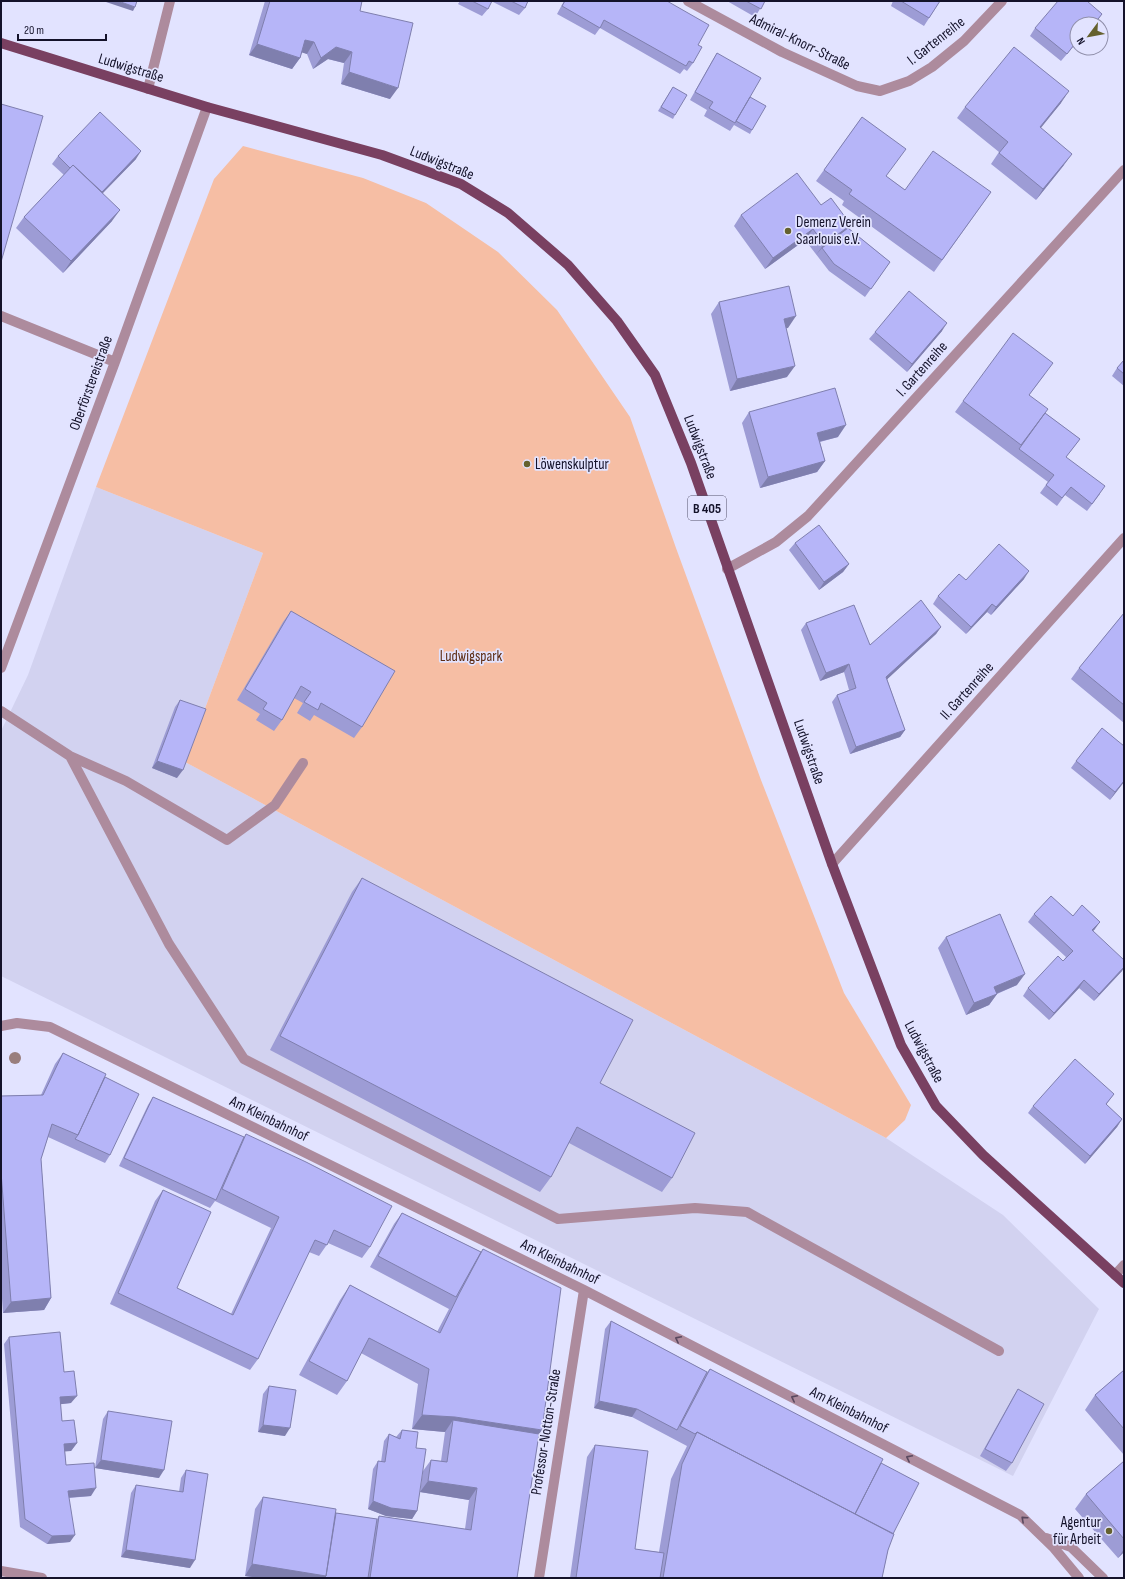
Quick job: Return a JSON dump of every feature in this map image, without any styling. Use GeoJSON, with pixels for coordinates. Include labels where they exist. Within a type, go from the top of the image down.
{"type":"FeatureCollection","features":[{"type":"Feature","properties":{"kind":"main road","name":"Ludwigstraße"},"geometry":{"type":"LineString","coordinates":[[1,43],[207,107],[382,155],[461,184],[508,213],[568,266],[617,321],[655,375],[691,463],[832,864],[901,1045],[936,1106],[983,1155],[1124,1283]]}},
{"type":"Feature","properties":{"kind":"street"},"geometry":{"type":"LineString","coordinates":[[148,89],[170,1]]}},
{"type":"Feature","properties":{"kind":"street","name":"Admiral-Knorr-Straße"},"geometry":{"type":"LineString","coordinates":[[688,1],[782,52],[857,86],[880,91]]}},
{"type":"Feature","properties":{"kind":"street","name":"I. Gartenreihe"},"geometry":{"type":"LineString","coordinates":[[880,91],[909,81],[932,67],[964,41],[1002,1]]}},
{"type":"Feature","properties":{"kind":"street","name":"Oberförstereistraße"},"geometry":{"type":"LineString","coordinates":[[1,668],[115,362],[207,107]]}},
{"type":"Feature","properties":{"kind":"street","name":"I. Gartenreihe"},"geometry":{"type":"LineString","coordinates":[[727,568],[776,542],[808,516],[1124,170]]}},
{"type":"Feature","properties":{"kind":"street"},"geometry":{"type":"LineString","coordinates":[[1,316],[115,362]]}},
{"type":"Feature","properties":{"kind":"street","name":"II. Gartenreihe"},"geometry":{"type":"LineString","coordinates":[[832,864],[1124,538]]}},
{"type":"Feature","properties":{"kind":"street"},"geometry":{"type":"LineString","coordinates":[[1,711],[70,756],[126,781],[227,840],[275,805],[303,763]]}},
{"type":"Feature","properties":{"kind":"street"},"geometry":{"type":"LineString","coordinates":[[70,756],[169,944],[244,1059],[558,1219],[695,1208],[747,1212],[999,1351]]}},
{"type":"Feature","properties":{"kind":"street","name":"Am Kleinbahnhof"},"geometry":{"type":"LineString","coordinates":[[1,1026],[16,1023],[50,1027],[584,1290],[1020,1515],[1054,1548],[1079,1578]]}},
{"type":"Feature","properties":{"kind":"street"},"geometry":{"type":"LineString","coordinates":[[1115,1275],[1124,1265]]}},
{"type":"Feature","properties":{"kind":"street","name":"Professor-Notton-Straße"},"geometry":{"type":"LineString","coordinates":[[539,1578],[584,1290]]}},
{"type":"Feature","properties":{"kind":"street"},"geometry":{"type":"LineString","coordinates":[[1042,1536],[1071,1547],[1103,1578]]}},
{"type":"Feature","properties":{"kind":"street"},"geometry":{"type":"LineString","coordinates":[[1,1571],[42,1578]]}},
{"type":"Feature","properties":{"kind":"shaded area"},"geometry":{"type":"Polygon","coordinates":[[[96,487],[263,553],[185,762],[886,1138],[1003,1215],[1099,1309],[1013,1476],[1,976],[1,731],[28,675],[96,487]]]}},
{"type":"Feature","properties":{"kind":"green space","name":"Ludwigspark"},"geometry":{"type":"Polygon","coordinates":[[[243,146],[363,178],[426,203],[498,252],[557,310],[630,417],[761,780],[844,993],[911,1105],[905,1120],[886,1138],[185,762],[263,553],[96,487],[214,179],[243,146]]]}},
{"type":"Feature","properties":{"kind":"building"},"geometry":{"type":"Polygon","coordinates":[[[118,1],[137,1],[135,7],[118,1]]]}},
{"type":"Feature","properties":{"kind":"building"},"geometry":{"type":"Polygon","coordinates":[[[270,1],[362,1],[360,11],[413,23],[398,88],[349,72],[352,52],[336,47],[321,58],[314,42],[305,40],[300,58],[257,44],[270,1]]]}},
{"type":"Feature","properties":{"kind":"building"},"geometry":{"type":"Polygon","coordinates":[[[472,1],[492,1],[488,9],[472,1]]]}},
{"type":"Feature","properties":{"kind":"building"},"geometry":{"type":"Polygon","coordinates":[[[511,1],[528,1],[525,8],[511,1]]]}},
{"type":"Feature","properties":{"kind":"building"},"geometry":{"type":"Polygon","coordinates":[[[565,1],[667,1],[709,25],[698,45],[702,47],[693,63],[689,61],[686,66],[604,20],[600,28],[562,6],[565,1]]]}},
{"type":"Feature","properties":{"kind":"building"},"geometry":{"type":"Polygon","coordinates":[[[746,1],[765,1],[761,9],[746,1]]]}},
{"type":"Feature","properties":{"kind":"building"},"geometry":{"type":"Polygon","coordinates":[[[901,1],[940,1],[929,18],[901,1]]]}},
{"type":"Feature","properties":{"kind":"building"},"geometry":{"type":"Polygon","coordinates":[[[1058,1],[1087,1],[1102,14],[1100,16],[1069,16],[1069,51],[1067,54],[1035,28],[1058,1]]]}},
{"type":"Feature","properties":{"kind":"building"},"geometry":{"type":"Polygon","coordinates":[[[1014,47],[1069,91],[1040,127],[1072,154],[1043,189],[999,153],[1008,142],[965,107],[1014,47]]]}},
{"type":"Feature","properties":{"kind":"building"},"geometry":{"type":"Polygon","coordinates":[[[717,53],[761,78],[735,123],[709,108],[713,102],[695,92],[717,53]]]}},
{"type":"Feature","properties":{"kind":"building"},"geometry":{"type":"Polygon","coordinates":[[[673,87],[687,95],[675,115],[661,107],[673,87]]]}},
{"type":"Feature","properties":{"kind":"building"},"geometry":{"type":"Polygon","coordinates":[[[750,97],[766,106],[752,130],[736,121],[750,97]]]}},
{"type":"Feature","properties":{"kind":"building"},"geometry":{"type":"Polygon","coordinates":[[[1,104],[43,116],[1,262],[1,104]]]}},
{"type":"Feature","properties":{"kind":"building"},"geometry":{"type":"Polygon","coordinates":[[[100,112],[141,151],[102,192],[73,165],[70,168],[58,156],[100,112]]]}},
{"type":"Feature","properties":{"kind":"building"},"geometry":{"type":"Polygon","coordinates":[[[862,117],[906,149],[886,176],[905,190],[933,151],[991,192],[942,260],[849,194],[852,190],[824,170],[862,117]]]}},
{"type":"Feature","properties":{"kind":"building"},"geometry":{"type":"Polygon","coordinates":[[[73,165],[120,210],[71,261],[24,217],[73,165]]]}},
{"type":"Feature","properties":{"kind":"building","name":"Demenz Verein Saarlouis e.V."},"geometry":{"type":"Polygon","coordinates":[[[797,173],[821,205],[831,198],[851,225],[824,244],[813,229],[773,258],[741,215],[797,173]]]}},
{"type":"Feature","properties":{"kind":"building"},"geometry":{"type":"Polygon","coordinates":[[[848,228],[890,262],[871,289],[834,264],[822,248],[848,228]]]}},
{"type":"Feature","properties":{"kind":"building"},"geometry":{"type":"Polygon","coordinates":[[[789,286],[796,316],[784,319],[795,366],[737,379],[719,302],[789,286]]]}},
{"type":"Feature","properties":{"kind":"building"},"geometry":{"type":"Polygon","coordinates":[[[909,291],[947,323],[912,364],[875,332],[909,291]]]}},
{"type":"Feature","properties":{"kind":"building"},"geometry":{"type":"Polygon","coordinates":[[[1013,333],[1053,363],[1029,395],[1048,409],[1021,445],[963,401],[1013,333]]]}},
{"type":"Feature","properties":{"kind":"building"},"geometry":{"type":"Polygon","coordinates":[[[1124,360],[1124,374],[1117,368],[1124,360]]]}},
{"type":"Feature","properties":{"kind":"building"},"geometry":{"type":"Polygon","coordinates":[[[835,388],[846,425],[817,433],[825,461],[768,477],[749,412],[835,388]]]}},
{"type":"Feature","properties":{"kind":"building"},"geometry":{"type":"Polygon","coordinates":[[[1045,413],[1080,439],[1066,457],[1105,486],[1092,504],[1071,487],[1062,498],[1046,485],[1054,475],[1019,449],[1045,413]]]}},
{"type":"Feature","properties":{"kind":"building"},"geometry":{"type":"Polygon","coordinates":[[[819,525],[849,564],[824,582],[795,543],[819,525]]]}},
{"type":"Feature","properties":{"kind":"building"},"geometry":{"type":"Polygon","coordinates":[[[999,544],[1029,571],[996,607],[992,604],[971,627],[938,596],[959,574],[966,580],[999,544]]]}},
{"type":"Feature","properties":{"kind":"building"},"geometry":{"type":"Polygon","coordinates":[[[921,600],[941,627],[886,677],[905,730],[856,747],[837,695],[856,688],[849,664],[826,673],[806,623],[854,605],[870,645],[921,600]]]}},
{"type":"Feature","properties":{"kind":"building"},"geometry":{"type":"Polygon","coordinates":[[[291,611],[395,671],[362,727],[321,703],[318,710],[304,702],[311,692],[301,686],[282,720],[263,709],[267,703],[245,689],[291,611]]]}},
{"type":"Feature","properties":{"kind":"building"},"geometry":{"type":"Polygon","coordinates":[[[1124,613],[1124,705],[1079,668],[1124,613]]]}},
{"type":"Feature","properties":{"kind":"building"},"geometry":{"type":"Polygon","coordinates":[[[180,700],[206,709],[183,770],[157,761],[180,700]]]}},
{"type":"Feature","properties":{"kind":"building"},"geometry":{"type":"Polygon","coordinates":[[[1102,728],[1124,746],[1124,781],[1115,792],[1076,761],[1102,728]]]}},
{"type":"Feature","properties":{"kind":"building"},"geometry":{"type":"Polygon","coordinates":[[[362,878],[633,1020],[600,1083],[695,1133],[672,1178],[577,1127],[551,1177],[280,1036],[362,878]]]}},
{"type":"Feature","properties":{"kind":"building"},"geometry":{"type":"Polygon","coordinates":[[[1051,896],[1073,916],[1082,905],[1100,922],[1092,930],[1124,960],[1124,967],[1099,994],[1084,980],[1054,1013],[1028,988],[1058,956],[1063,961],[1073,951],[1034,914],[1051,896]]]}},
{"type":"Feature","properties":{"kind":"building"},"geometry":{"type":"Polygon","coordinates":[[[1000,914],[1025,974],[994,987],[997,994],[974,1003],[946,937],[1000,914]]]}},
{"type":"Feature","properties":{"kind":"building"},"geometry":{"type":"Polygon","coordinates":[[[63,1053],[106,1074],[78,1135],[52,1124],[41,1159],[51,1298],[11,1302],[1,1172],[1,1096],[43,1095],[63,1053]]]}},
{"type":"Feature","properties":{"kind":"building"},"geometry":{"type":"Polygon","coordinates":[[[1075,1059],[1114,1094],[1106,1104],[1122,1119],[1090,1156],[1033,1106],[1075,1059]]]}},
{"type":"Feature","properties":{"kind":"building"},"geometry":{"type":"Polygon","coordinates":[[[105,1077],[139,1094],[110,1155],[75,1139],[105,1077]]]}},
{"type":"Feature","properties":{"kind":"building"},"geometry":{"type":"Polygon","coordinates":[[[153,1097],[244,1137],[216,1200],[124,1158],[153,1097]]]}},
{"type":"Feature","properties":{"kind":"building"},"geometry":{"type":"Polygon","coordinates":[[[246,1134],[306,1162],[392,1206],[370,1247],[334,1230],[327,1245],[315,1240],[258,1359],[118,1293],[163,1190],[211,1212],[177,1288],[233,1315],[279,1217],[222,1189],[246,1134]]]}},
{"type":"Feature","properties":{"kind":"building"},"geometry":{"type":"Polygon","coordinates":[[[402,1213],[481,1252],[456,1297],[378,1256],[402,1213]]]}},
{"type":"Feature","properties":{"kind":"building"},"geometry":{"type":"Polygon","coordinates":[[[483,1249],[561,1288],[542,1430],[455,1417],[422,1415],[429,1369],[369,1338],[347,1381],[309,1361],[350,1285],[440,1333],[483,1249]]]}},
{"type":"Feature","properties":{"kind":"building"},"geometry":{"type":"Polygon","coordinates":[[[611,1321],[707,1372],[677,1430],[637,1409],[599,1401],[611,1321]]]}},
{"type":"Feature","properties":{"kind":"building"},"geometry":{"type":"Polygon","coordinates":[[[60,1332],[64,1372],[74,1371],[77,1396],[60,1397],[62,1421],[74,1420],[77,1443],[64,1444],[66,1465],[94,1463],[96,1488],[68,1491],[75,1535],[52,1536],[25,1519],[9,1337],[60,1332]]]}},
{"type":"Feature","properties":{"kind":"building"},"geometry":{"type":"Polygon","coordinates":[[[710,1369],[883,1459],[855,1514],[697,1432],[695,1434],[680,1426],[710,1369]]]}},
{"type":"Feature","properties":{"kind":"building"},"geometry":{"type":"Polygon","coordinates":[[[1124,1370],[1124,1429],[1095,1395],[1124,1370]]]}},
{"type":"Feature","properties":{"kind":"building"},"geometry":{"type":"Polygon","coordinates":[[[269,1386],[296,1390],[290,1428],[263,1425],[269,1386]]]}},
{"type":"Feature","properties":{"kind":"building"},"geometry":{"type":"Polygon","coordinates":[[[1018,1389],[1044,1404],[1012,1463],[985,1449],[1018,1389]]]}},
{"type":"Feature","properties":{"kind":"building"},"geometry":{"type":"Polygon","coordinates":[[[108,1411],[172,1421],[164,1470],[101,1460],[108,1411]]]}},
{"type":"Feature","properties":{"kind":"building"},"geometry":{"type":"Polygon","coordinates":[[[453,1420],[539,1434],[517,1578],[370,1578],[379,1516],[471,1530],[477,1488],[428,1481],[431,1460],[447,1462],[453,1420]]]}},
{"type":"Feature","properties":{"kind":"building"},"geometry":{"type":"Polygon","coordinates":[[[402,1430],[418,1432],[416,1448],[426,1449],[417,1511],[391,1508],[373,1501],[378,1461],[385,1462],[389,1434],[400,1439],[402,1430]]]}},
{"type":"Feature","properties":{"kind":"building"},"geometry":{"type":"Polygon","coordinates":[[[697,1432],[894,1534],[888,1550],[882,1578],[663,1578],[682,1464],[697,1432]]]}},
{"type":"Feature","properties":{"kind":"building"},"geometry":{"type":"Polygon","coordinates":[[[595,1445],[648,1451],[635,1549],[664,1553],[660,1578],[576,1578],[595,1445]]]}},
{"type":"Feature","properties":{"kind":"building"},"geometry":{"type":"Polygon","coordinates":[[[1124,1461],[1124,1539],[1086,1494],[1124,1461]]]}},
{"type":"Feature","properties":{"kind":"building"},"geometry":{"type":"Polygon","coordinates":[[[881,1463],[919,1483],[893,1534],[855,1514],[881,1463]]]}},
{"type":"Feature","properties":{"kind":"building"},"geometry":{"type":"Polygon","coordinates":[[[186,1470],[208,1474],[195,1560],[126,1550],[136,1485],[183,1492],[186,1470]]]}},
{"type":"Feature","properties":{"kind":"building"},"geometry":{"type":"Polygon","coordinates":[[[263,1497],[336,1509],[326,1576],[252,1564],[263,1497]]]}},
{"type":"Feature","properties":{"kind":"building"},"geometry":{"type":"Polygon","coordinates":[[[336,1513],[377,1519],[368,1578],[324,1578],[326,1576],[336,1513]]]}},
{"type":"Feature","properties":{"kind":"place","name":"Demenz Verein Saarlouis e.V."},"geometry":{"type":"Point","coordinates":[788,231]}},
{"type":"Feature","properties":{"kind":"place","name":"Löwenskulptur"},"geometry":{"type":"Point","coordinates":[527,464]}},
{"type":"Feature","properties":{"kind":"place","name":"Agentur für Arbeit"},"geometry":{"type":"Point","coordinates":[1109,1531]}}]}
